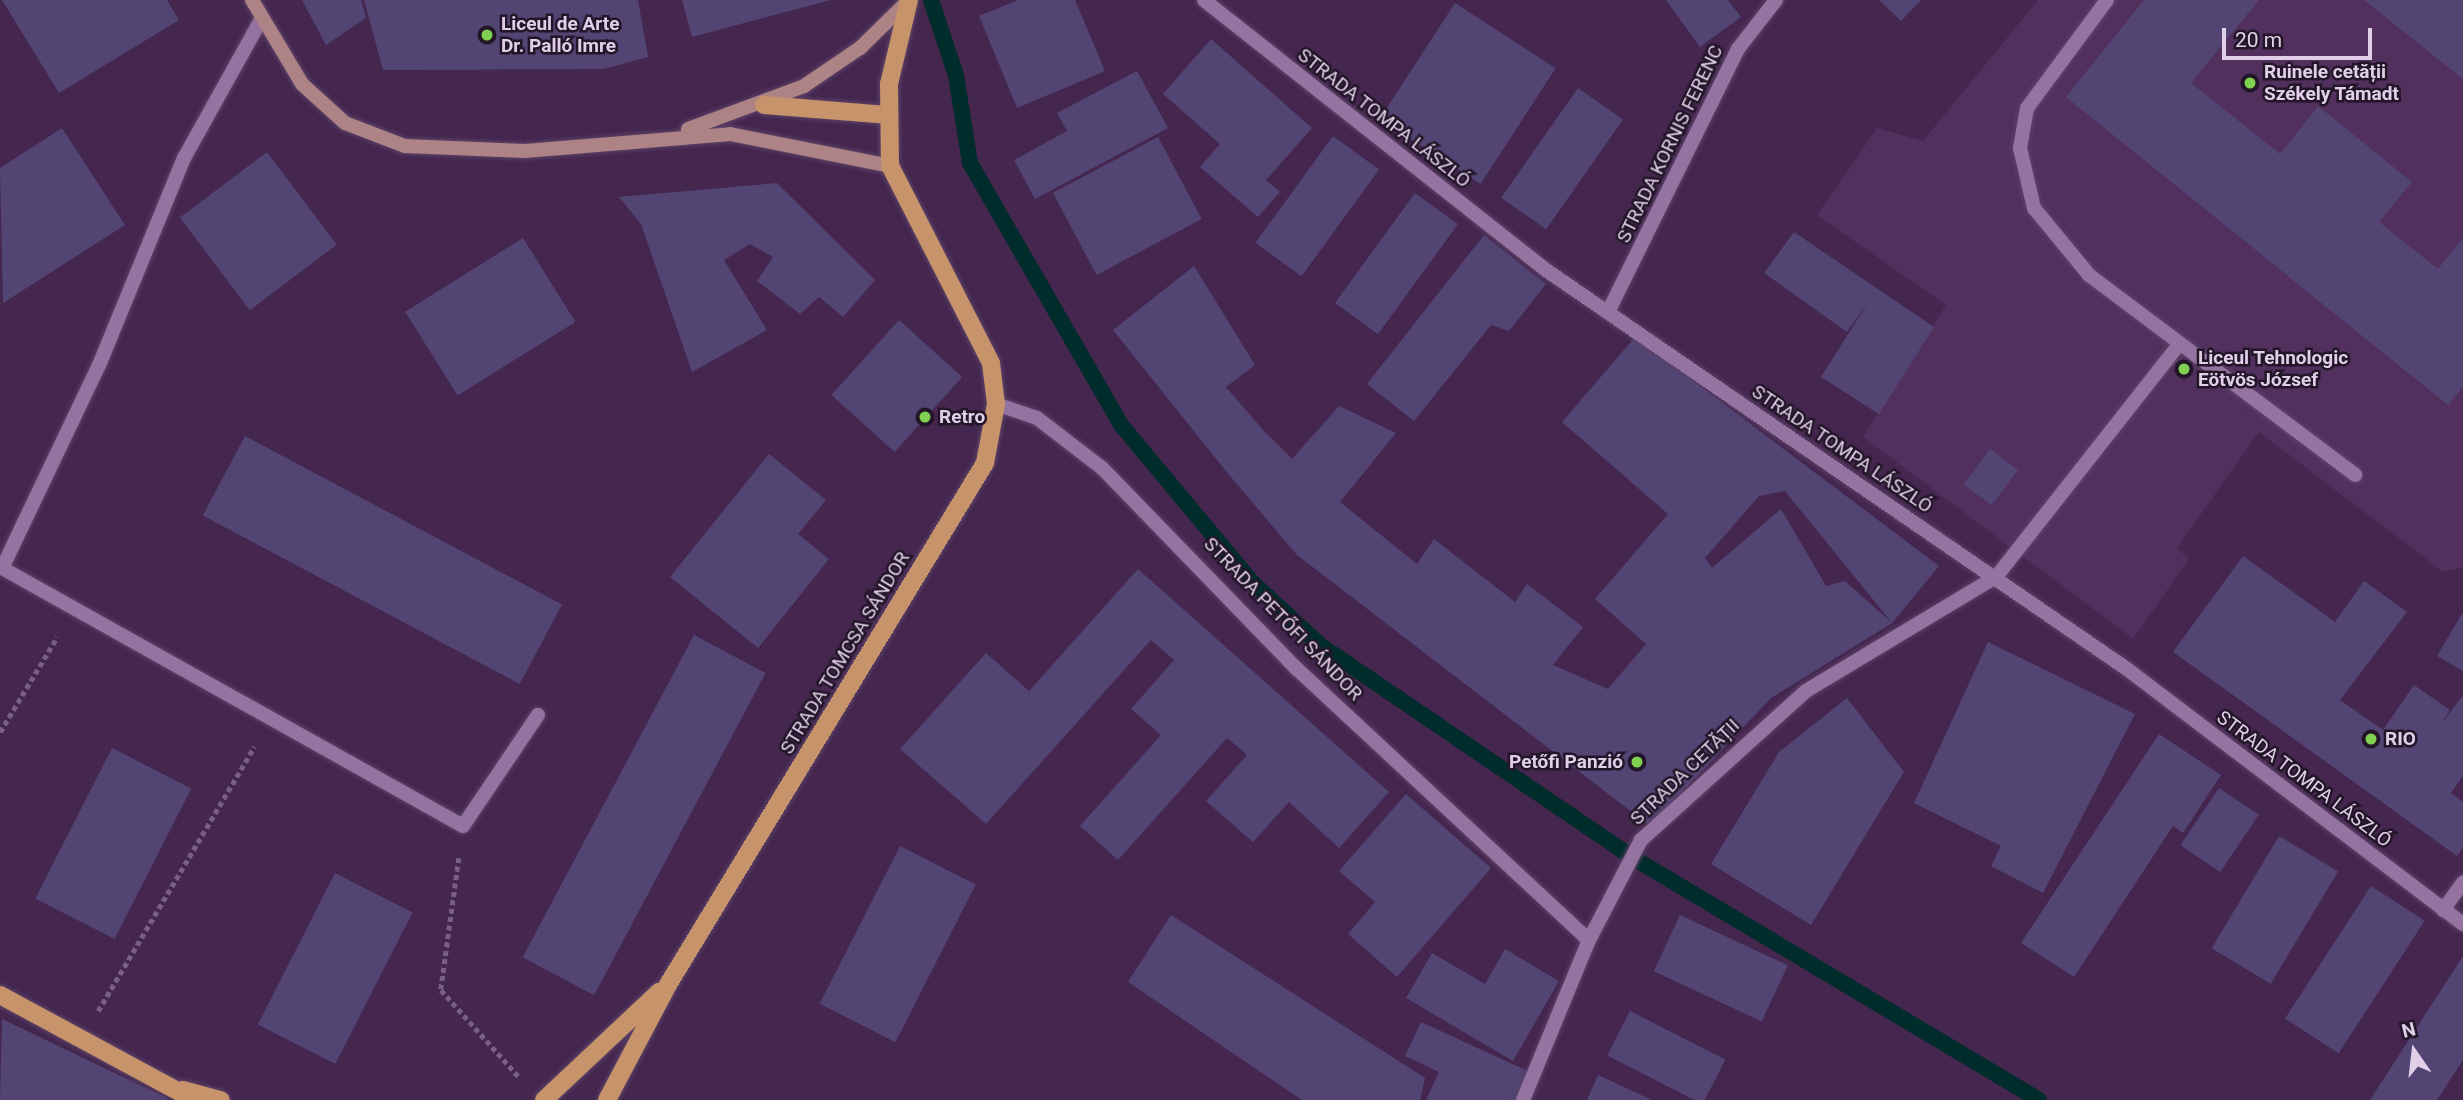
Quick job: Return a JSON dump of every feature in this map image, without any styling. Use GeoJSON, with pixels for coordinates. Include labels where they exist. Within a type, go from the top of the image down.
{"type":"FeatureCollection","features":[{"type":"Feature","properties":{"kind":"main road"},"geometry":{"type":"LineString","coordinates":[[252,0],[311,92],[345,122],[405,146],[525,151],[666,135],[769,138],[862,164],[890,166],[887,115],[909,1]]}},
{"type":"Feature","properties":{"kind":"main road"},"geometry":{"type":"LineString","coordinates":[[666,135],[764,105],[842,62],[909,1]]}},
{"type":"Feature","properties":{"kind":"main road"},"geometry":{"type":"LineString","coordinates":[[764,105],[887,115]]}},
{"type":"Feature","properties":{"kind":"main road","name":"STRADA TOMCSA SÁNDOR"},"geometry":{"type":"LineString","coordinates":[[669,983],[975,480],[996,404],[979,329],[890,166]]}},
{"type":"Feature","properties":{"kind":"main road"},"geometry":{"type":"LineString","coordinates":[[610,1099],[669,983]]}},
{"type":"Feature","properties":{"kind":"main road"},"geometry":{"type":"LineString","coordinates":[[544,1100],[669,983]]}},
{"type":"Feature","properties":{"kind":"main road"},"geometry":{"type":"LineString","coordinates":[[0,995],[194,1100]]}},
{"type":"Feature","properties":{"kind":"main road"},"geometry":{"type":"LineString","coordinates":[[176,1088],[221,1100]]}},
{"type":"Feature","properties":{"kind":"street","name":"STRADA TOMPA LÁSZLÓ"},"geometry":{"type":"LineString","coordinates":[[1203,0],[1608,312],[1996,577],[2463,924]]}},
{"type":"Feature","properties":{"kind":"street","name":"STRADA KORNIS FERENC"},"geometry":{"type":"LineString","coordinates":[[1608,312],[1738,48],[1776,0]]}},
{"type":"Feature","properties":{"kind":"street"},"geometry":{"type":"LineString","coordinates":[[2107,0],[2027,108],[2022,176],[2034,208],[2062,248],[2178,346],[2355,475]]}},
{"type":"Feature","properties":{"kind":"street"},"geometry":{"type":"LineString","coordinates":[[262,18],[184,158],[99,365],[2,568],[463,826],[538,716]]}},
{"type":"Feature","properties":{"kind":"street"},"geometry":{"type":"LineString","coordinates":[[1996,577],[2178,346]]}},
{"type":"Feature","properties":{"kind":"street","name":"STRADA PETŐFI SÁNDOR"},"geometry":{"type":"LineString","coordinates":[[996,404],[1037,418],[1102,468],[1297,670],[1589,940]]}},
{"type":"Feature","properties":{"kind":"street","name":"STRADA CETĂȚII"},"geometry":{"type":"LineString","coordinates":[[1523,1100],[1589,940],[1641,840],[1807,691],[1996,577]]}},
{"type":"Feature","properties":{"kind":"street"},"geometry":{"type":"LineString","coordinates":[[2444,910],[2463,882]]}},
{"type":"Feature","properties":{"kind":"path"},"geometry":{"type":"LineString","coordinates":[[0,732],[75,609]]}},
{"type":"Feature","properties":{"kind":"path"},"geometry":{"type":"LineString","coordinates":[[82,1039],[271,718]]}},
{"type":"Feature","properties":{"kind":"path"},"geometry":{"type":"LineString","coordinates":[[463,826],[442,990],[515,1067],[524,1089]]}},
{"type":"Feature","properties":{"kind":"shaded area","name":"Liceul Tehnologic Eötvös József"},"geometry":{"type":"Polygon","coordinates":[[[2038,0],[2463,0],[2463,567],[2443,572],[2259,432],[2177,548],[2189,559],[2133,639],[1863,437],[1946,305],[1817,215],[1877,128],[1923,141],[2038,0]]]}},
{"type":"Feature","properties":{"kind":"building"},"geometry":{"type":"Polygon","coordinates":[[[2,0],[167,0],[179,20],[59,93],[2,0]]]}},
{"type":"Feature","properties":{"kind":"building"},"geometry":{"type":"Polygon","coordinates":[[[302,0],[361,0],[366,18],[326,45],[302,0]]]}},
{"type":"Feature","properties":{"kind":"building","name":"Liceul de Arte Dr. Palló Imre"},"geometry":{"type":"Polygon","coordinates":[[[364,0],[638,0],[648,57],[604,69],[383,70],[364,0]]]}},
{"type":"Feature","properties":{"kind":"building"},"geometry":{"type":"Polygon","coordinates":[[[682,0],[831,0],[692,37],[682,0]]]}},
{"type":"Feature","properties":{"kind":"building"},"geometry":{"type":"Polygon","coordinates":[[[1018,0],[1075,0],[1105,71],[1017,108],[979,16],[1018,0]]]}},
{"type":"Feature","properties":{"kind":"building"},"geometry":{"type":"Polygon","coordinates":[[[1666,0],[1728,0],[1741,17],[1700,47],[1666,0]]]}},
{"type":"Feature","properties":{"kind":"building"},"geometry":{"type":"Polygon","coordinates":[[[1879,0],[1921,0],[1901,21],[1879,0]]]}},
{"type":"Feature","properties":{"kind":"building"},"geometry":{"type":"Polygon","coordinates":[[[2144,0],[2259,0],[2191,83],[2280,154],[2318,106],[2412,182],[2379,222],[2438,269],[2463,238],[2463,387],[2448,405],[2066,97],[2144,0]]]}},
{"type":"Feature","properties":{"kind":"building"},"geometry":{"type":"Polygon","coordinates":[[[2364,0],[2463,0],[2463,79],[2364,0]]]}},
{"type":"Feature","properties":{"kind":"building"},"geometry":{"type":"Polygon","coordinates":[[[1455,3],[1556,68],[1480,184],[1380,119],[1455,3]]]}},
{"type":"Feature","properties":{"kind":"building"},"geometry":{"type":"Polygon","coordinates":[[[1211,39],[1312,128],[1266,180],[1280,192],[1258,217],[1200,167],[1220,144],[1163,94],[1211,39]]]}},
{"type":"Feature","properties":{"kind":"building"},"geometry":{"type":"Polygon","coordinates":[[[1137,71],[1168,128],[1035,199],[1014,160],[1067,131],[1057,113],[1137,71]]]}},
{"type":"Feature","properties":{"kind":"building"},"geometry":{"type":"Polygon","coordinates":[[[1578,88],[1623,120],[1546,229],[1501,198],[1578,88]]]}},
{"type":"Feature","properties":{"kind":"building"},"geometry":{"type":"Polygon","coordinates":[[[62,128],[125,225],[3,303],[0,168],[62,128]]]}},
{"type":"Feature","properties":{"kind":"building"},"geometry":{"type":"Polygon","coordinates":[[[1333,136],[1379,170],[1302,276],[1255,243],[1333,136]]]}},
{"type":"Feature","properties":{"kind":"building"},"geometry":{"type":"Polygon","coordinates":[[[1158,137],[1202,219],[1097,275],[1053,193],[1158,137]]]}},
{"type":"Feature","properties":{"kind":"building"},"geometry":{"type":"Polygon","coordinates":[[[267,152],[337,245],[250,310],[180,218],[267,152]]]}},
{"type":"Feature","properties":{"kind":"building"},"geometry":{"type":"Polygon","coordinates":[[[777,183],[875,280],[843,317],[819,297],[800,314],[757,281],[773,257],[750,244],[724,260],[767,330],[692,372],[641,224],[619,197],[777,183]]]}},
{"type":"Feature","properties":{"kind":"building"},"geometry":{"type":"Polygon","coordinates":[[[1415,193],[1458,224],[1378,334],[1335,303],[1415,193]]]}},
{"type":"Feature","properties":{"kind":"building"},"geometry":{"type":"Polygon","coordinates":[[[1794,232],[1934,327],[1879,414],[1821,377],[1869,301],[1847,332],[1764,273],[1794,232]]]}},
{"type":"Feature","properties":{"kind":"building"},"geometry":{"type":"Polygon","coordinates":[[[1484,235],[1546,284],[1509,331],[1491,325],[1414,421],[1367,384],[1484,235]]]}},
{"type":"Feature","properties":{"kind":"building"},"geometry":{"type":"Polygon","coordinates":[[[523,238],[575,322],[458,396],[405,312],[523,238]]]}},
{"type":"Feature","properties":{"kind":"building"},"geometry":{"type":"Polygon","coordinates":[[[1194,266],[1255,365],[1226,387],[1263,430],[1292,459],[1339,406],[1396,433],[1340,502],[1417,564],[1434,539],[1515,602],[1527,584],[1583,627],[1553,665],[1608,689],[1646,644],[1595,599],[1668,514],[1562,422],[1635,337],[1939,566],[1892,623],[1771,698],[1650,826],[1297,555],[1225,470],[1113,330],[1194,266]],[[1785,491],[1759,496],[1705,558],[1712,568],[1781,509],[1826,586],[1845,581],[1892,623],[1785,491]]]}},
{"type":"Feature","properties":{"kind":"building"},"geometry":{"type":"Polygon","coordinates":[[[899,320],[962,377],[895,452],[831,395],[899,320]]]}},
{"type":"Feature","properties":{"kind":"building"},"geometry":{"type":"Polygon","coordinates":[[[245,436],[562,605],[520,684],[203,515],[245,436]]]}},
{"type":"Feature","properties":{"kind":"building"},"geometry":{"type":"Polygon","coordinates":[[[1990,449],[2018,470],[1991,505],[1964,484],[1990,449]]]}},
{"type":"Feature","properties":{"kind":"building"},"geometry":{"type":"Polygon","coordinates":[[[769,454],[826,500],[798,534],[829,559],[758,648],[670,577],[769,454]]]}},
{"type":"Feature","properties":{"kind":"building"},"geometry":{"type":"Polygon","coordinates":[[[2243,556],[2335,622],[2364,581],[2407,612],[2340,700],[2383,730],[2414,685],[2450,710],[2440,726],[2463,695],[2463,776],[2451,793],[2463,802],[2463,847],[2457,856],[2173,652],[2243,556]]]}},
{"type":"Feature","properties":{"kind":"building"},"geometry":{"type":"Polygon","coordinates":[[[1138,569],[1389,792],[1339,848],[1289,802],[1253,842],[1206,801],[1247,755],[1227,738],[1118,860],[1080,826],[1161,735],[1131,709],[1174,660],[1151,640],[986,824],[900,749],[986,653],[1029,691],[1138,569]]]}},
{"type":"Feature","properties":{"kind":"building"},"geometry":{"type":"Polygon","coordinates":[[[2463,612],[2463,671],[2437,656],[2463,612]]]}},
{"type":"Feature","properties":{"kind":"building"},"geometry":{"type":"Polygon","coordinates":[[[694,635],[766,673],[594,995],[523,957],[694,635]]]}},
{"type":"Feature","properties":{"kind":"building"},"geometry":{"type":"Polygon","coordinates":[[[1988,642],[2135,714],[2043,893],[1991,866],[2001,846],[1914,803],[1988,642]]]}},
{"type":"Feature","properties":{"kind":"building"},"geometry":{"type":"Polygon","coordinates":[[[1847,698],[1904,772],[1811,925],[1711,864],[1779,752],[1847,698]]]}},
{"type":"Feature","properties":{"kind":"building"},"geometry":{"type":"Polygon","coordinates":[[[2159,734],[2221,775],[2183,833],[2173,826],[2074,977],[2021,943],[2159,734]]]}},
{"type":"Feature","properties":{"kind":"building"},"geometry":{"type":"Polygon","coordinates":[[[112,748],[191,788],[115,939],[35,899],[112,748]]]}},
{"type":"Feature","properties":{"kind":"building"},"geometry":{"type":"Polygon","coordinates":[[[2219,788],[2259,815],[2220,872],[2180,845],[2219,788]]]}},
{"type":"Feature","properties":{"kind":"building"},"geometry":{"type":"Polygon","coordinates":[[[1406,794],[1491,868],[1397,977],[1348,934],[1375,902],[1339,871],[1406,794]]]}},
{"type":"Feature","properties":{"kind":"building"},"geometry":{"type":"Polygon","coordinates":[[[2279,836],[2338,872],[2271,984],[2212,948],[2279,836]]]}},
{"type":"Feature","properties":{"kind":"building"},"geometry":{"type":"Polygon","coordinates":[[[900,846],[976,885],[895,1042],[820,1004],[900,846]]]}},
{"type":"Feature","properties":{"kind":"building"},"geometry":{"type":"Polygon","coordinates":[[[335,873],[413,912],[335,1064],[258,1024],[335,873]]]}},
{"type":"Feature","properties":{"kind":"building"},"geometry":{"type":"Polygon","coordinates":[[[2371,886],[2425,921],[2339,1053],[2285,1019],[2371,886]]]}},
{"type":"Feature","properties":{"kind":"building"},"geometry":{"type":"Polygon","coordinates":[[[1171,915],[1425,1078],[1420,1100],[1302,1100],[1128,982],[1171,915]]]}},
{"type":"Feature","properties":{"kind":"building"},"geometry":{"type":"Polygon","coordinates":[[[1680,915],[1788,965],[1762,1021],[1654,971],[1680,915]]]}},
{"type":"Feature","properties":{"kind":"building"},"geometry":{"type":"Polygon","coordinates":[[[1505,949],[1559,981],[1513,1061],[1406,998],[1432,953],[1485,984],[1505,949]]]}},
{"type":"Feature","properties":{"kind":"building"},"geometry":{"type":"Polygon","coordinates":[[[2463,956],[2463,1060],[2437,1100],[2370,1100],[2463,956]]]}},
{"type":"Feature","properties":{"kind":"building"},"geometry":{"type":"Polygon","coordinates":[[[1630,1011],[1725,1060],[1705,1100],[1695,1100],[1607,1056],[1630,1011]]]}},
{"type":"Feature","properties":{"kind":"building"},"geometry":{"type":"Polygon","coordinates":[[[2,1019],[167,1098],[0,1100],[2,1019]]]}},
{"type":"Feature","properties":{"kind":"building"},"geometry":{"type":"Polygon","coordinates":[[[1421,1022],[1530,1072],[1517,1100],[1426,1100],[1439,1072],[1405,1056],[1421,1022]]]}},
{"type":"Feature","properties":{"kind":"building"},"geometry":{"type":"Polygon","coordinates":[[[1598,1075],[1652,1100],[1587,1100],[1598,1075]]]}},
{"type":"Feature","properties":{"kind":"waterway"},"geometry":{"type":"LineString","coordinates":[[931,0],[956,75],[970,163],[1122,426],[1252,582],[1320,645],[1635,859],[2039,1100]]}},
{"type":"Feature","properties":{"kind":"place","name":"Liceul de Arte Dr. Palló Imre"},"geometry":{"type":"Point","coordinates":[487,35]}},
{"type":"Feature","properties":{"kind":"place","name":"Ruinele cetății Székely Támadt"},"geometry":{"type":"Point","coordinates":[2250,83]}},
{"type":"Feature","properties":{"kind":"place","name":"Liceul Tehnologic Eötvös József"},"geometry":{"type":"Point","coordinates":[2184,369]}},
{"type":"Feature","properties":{"kind":"place","name":"Retro"},"geometry":{"type":"Point","coordinates":[925,417]}},
{"type":"Feature","properties":{"kind":"place","name":"RIO"},"geometry":{"type":"Point","coordinates":[2371,739]}},
{"type":"Feature","properties":{"kind":"place","name":"Petőfi Panzió"},"geometry":{"type":"Point","coordinates":[1637,762]}}]}
